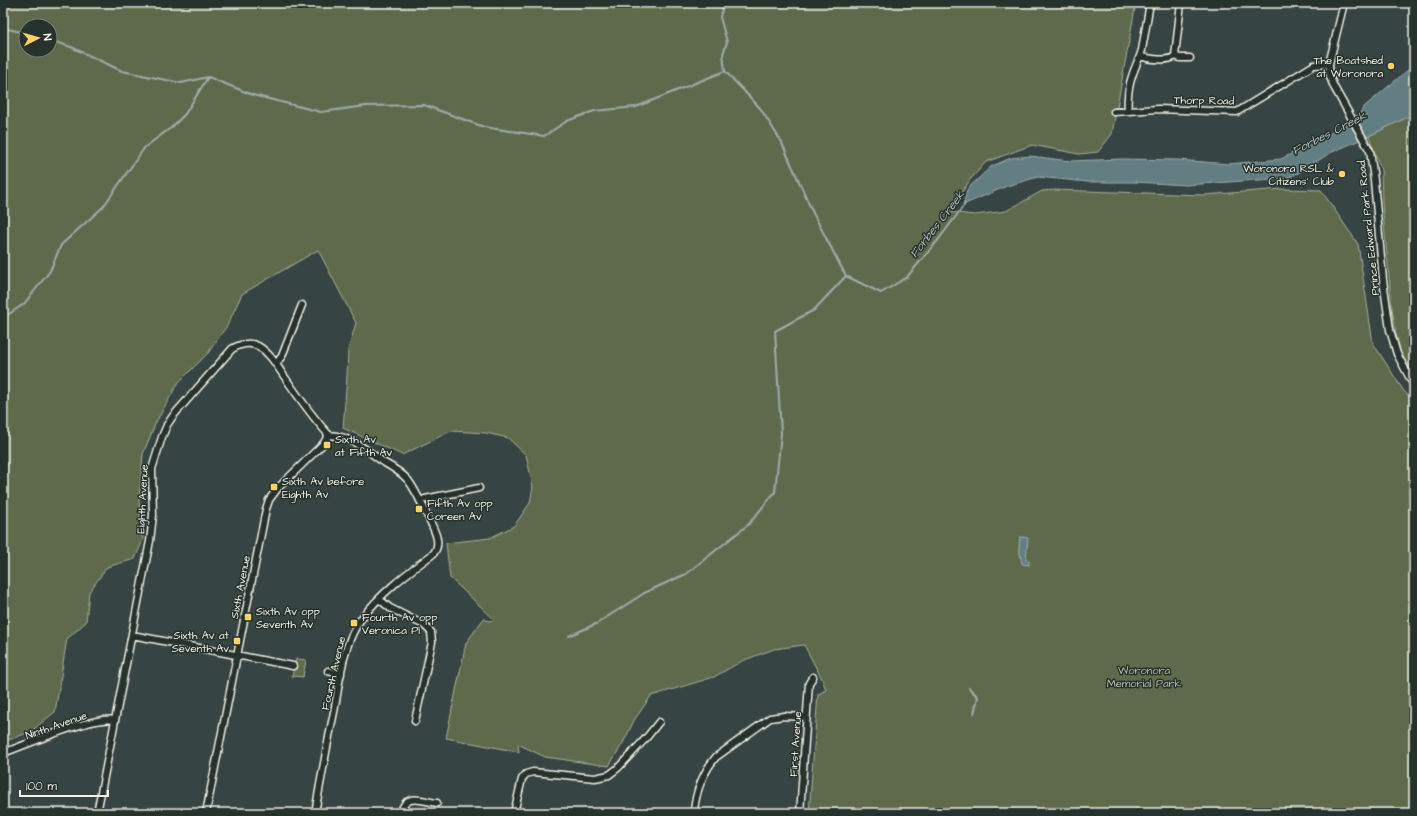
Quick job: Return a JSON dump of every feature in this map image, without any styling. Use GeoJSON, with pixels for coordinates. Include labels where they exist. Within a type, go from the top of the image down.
{"type":"FeatureCollection","features":[{"type":"Feature","properties":{"kind":"street"},"geometry":{"type":"LineString","coordinates":[[1128,110],[1127,101],[1129,86],[1140,56],[1150,3]]}},
{"type":"Feature","properties":{"kind":"street"},"geometry":{"type":"LineString","coordinates":[[1175,56],[1181,3]]}},
{"type":"Feature","properties":{"kind":"street","name":"Prince Edward Park Road"},"geometry":{"type":"LineString","coordinates":[[1344,3],[1329,64],[1330,77],[1332,84],[1370,151],[1383,280],[1390,330],[1397,354],[1414,386]]}},
{"type":"Feature","properties":{"kind":"street"},"geometry":{"type":"LineString","coordinates":[[1140,56],[1152,59],[1171,59],[1175,56]]}},
{"type":"Feature","properties":{"kind":"street"},"geometry":{"type":"LineString","coordinates":[[1175,56],[1180,58],[1190,58]]}},
{"type":"Feature","properties":{"kind":"street","name":"Thorp Road"},"geometry":{"type":"LineString","coordinates":[[1114,112],[1158,109],[1237,112],[1314,65],[1329,64]]}},
{"type":"Feature","properties":{"kind":"street"},"geometry":{"type":"LineString","coordinates":[[276,364],[282,356],[302,305]]}},
{"type":"Feature","properties":{"kind":"street","name":"Eighth Avenue"},"geometry":{"type":"LineString","coordinates":[[97,813],[152,528],[152,469],[167,425],[173,416],[228,353],[236,346],[248,344],[259,347],[276,364],[329,435]]}},
{"type":"Feature","properties":{"kind":"street"},"geometry":{"type":"LineString","coordinates":[[329,435],[335,435],[352,441],[399,472],[408,480],[420,501],[479,488]]}},
{"type":"Feature","properties":{"kind":"street","name":"Sixth Avenue"},"geometry":{"type":"LineString","coordinates":[[206,813],[266,509],[269,500],[278,488],[323,444],[329,435]]}},
{"type":"Feature","properties":{"kind":"street","name":"Fourth Avenue"},"geometry":{"type":"LineString","coordinates":[[315,813],[348,642],[361,619],[379,599],[396,581],[433,554],[437,547],[434,529],[420,501]]}},
{"type":"Feature","properties":{"kind":"street"},"geometry":{"type":"LineString","coordinates":[[379,599],[390,608],[424,624],[431,632],[432,642],[415,720]]}},
{"type":"Feature","properties":{"kind":"street"},"geometry":{"type":"LineString","coordinates":[[132,635],[292,666]]}},
{"type":"Feature","properties":{"kind":"street"},"geometry":{"type":"LineString","coordinates":[[328,671],[341,674]]}},
{"type":"Feature","properties":{"kind":"street","name":"First Avenue"},"geometry":{"type":"LineString","coordinates":[[800,813],[806,717],[806,681],[813,677]]}},
{"type":"Feature","properties":{"kind":"street"},"geometry":{"type":"LineString","coordinates":[[694,813],[697,792],[716,757],[770,718],[784,716],[806,717]]}},
{"type":"Feature","properties":{"kind":"street","name":"Ninth Avenue"},"geometry":{"type":"LineString","coordinates":[[3,753],[76,727],[104,720],[115,720]]}},
{"type":"Feature","properties":{"kind":"street"},"geometry":{"type":"LineString","coordinates":[[514,813],[522,779],[526,774],[533,772],[595,778],[609,775],[618,768],[647,738],[659,722]]}},
{"type":"Feature","properties":{"kind":"street"},"geometry":{"type":"LineString","coordinates":[[401,813],[402,807],[411,799],[438,803]]}},
{"type":"Feature","properties":{"kind":"green space","name":"Woronora Memorial Park"},"geometry":{"type":"Polygon","coordinates":[[[3,3],[1136,3],[1112,134],[1098,152],[1079,154],[1032,145],[986,162],[970,180],[949,212],[975,215],[1006,211],[1042,191],[1055,190],[1204,195],[1282,189],[1321,190],[1358,244],[1373,343],[1403,390],[1414,402],[1414,813],[809,813],[818,694],[826,690],[822,679],[804,645],[774,649],[742,661],[714,677],[651,696],[635,719],[609,766],[545,757],[518,744],[519,752],[446,738],[466,643],[484,618],[485,620],[491,621],[494,619],[450,578],[446,543],[490,538],[514,526],[530,503],[533,486],[526,455],[508,438],[486,433],[451,431],[402,455],[343,428],[348,350],[356,323],[318,250],[242,294],[227,326],[208,353],[178,383],[156,422],[143,454],[139,501],[143,540],[135,559],[107,567],[89,592],[86,622],[67,639],[55,712],[30,732],[3,742],[3,3]]]}},
{"type":"Feature","properties":{"kind":"green space"},"geometry":{"type":"Polygon","coordinates":[[[1414,114],[1414,373],[1401,354],[1396,335],[1392,309],[1382,202],[1381,170],[1369,136],[1414,114]]]}},
{"type":"Feature","properties":{"kind":"green space"},"geometry":{"type":"Polygon","coordinates":[[[296,659],[306,660],[303,677],[292,676],[296,659]]]}},
{"type":"Feature","properties":{"kind":"water","name":"Forbes Creek"},"geometry":{"type":"Polygon","coordinates":[[[1409,69],[1414,71],[1414,114],[1330,153],[1300,172],[1287,178],[1186,185],[1134,182],[1087,182],[1038,177],[1007,186],[963,205],[968,188],[992,166],[1011,158],[1030,156],[1070,161],[1122,159],[1178,160],[1229,164],[1281,159],[1321,139],[1345,124],[1359,114],[1364,107],[1409,69]]]}},
{"type":"Feature","properties":{"kind":"water"},"geometry":{"type":"Polygon","coordinates":[[[1020,537],[1028,538],[1026,560],[1029,561],[1029,565],[1022,564],[1019,548],[1020,537]]]}},
{"type":"Feature","properties":{"kind":"waterway","name":"Forbes Creek"},"geometry":{"type":"LineString","coordinates":[[724,3],[720,17],[727,42],[723,54],[725,71],[760,108],[781,141],[813,213],[846,276],[881,293],[907,277],[939,239],[965,204]]}},
{"type":"Feature","properties":{"kind":"waterway"},"geometry":{"type":"LineString","coordinates":[[3,28],[18,31]]}},
{"type":"Feature","properties":{"kind":"waterway"},"geometry":{"type":"LineString","coordinates":[[58,43],[71,47],[122,71],[181,83],[208,77],[253,95],[321,112],[366,106],[424,105],[484,127],[544,136],[567,121],[594,111],[636,107],[725,71]]}},
{"type":"Feature","properties":{"kind":"waterway"},"geometry":{"type":"LineString","coordinates":[[3,318],[24,304],[50,271],[61,245],[103,207],[145,147],[172,127],[185,114],[208,77]]}},
{"type":"Feature","properties":{"kind":"waterway"},"geometry":{"type":"LineString","coordinates":[[569,636],[596,624],[646,592],[686,574],[749,524],[775,492],[781,433],[775,331],[814,310],[846,276]]}},
{"type":"Feature","properties":{"kind":"waterway"},"geometry":{"type":"LineString","coordinates":[[969,688],[978,697],[974,713]]}},
{"type":"Feature","properties":{"kind":"place","name":"The Boatshed at Woronora"},"geometry":{"type":"Point","coordinates":[1391,66]}},
{"type":"Feature","properties":{"kind":"place","name":"Woronora RSL & Citizens’ Club"},"geometry":{"type":"Point","coordinates":[1342,174]}},
{"type":"Feature","properties":{"kind":"place","name":"Sixth Av at Fifth Av"},"geometry":{"type":"Point","coordinates":[327,445]}},
{"type":"Feature","properties":{"kind":"place","name":"Sixth Av before Eighth Av"},"geometry":{"type":"Point","coordinates":[274,487]}},
{"type":"Feature","properties":{"kind":"place","name":"Fifth Av opp Coreen Av"},"geometry":{"type":"Point","coordinates":[419,509]}},
{"type":"Feature","properties":{"kind":"place","name":"Sixth Av opp Seventh Av"},"geometry":{"type":"Point","coordinates":[248,617]}},
{"type":"Feature","properties":{"kind":"place","name":"Fourth Av opp Veronica Pl"},"geometry":{"type":"Point","coordinates":[354,623]}},
{"type":"Feature","properties":{"kind":"place","name":"Sixth Av at Seventh Av"},"geometry":{"type":"Point","coordinates":[237,641]}}]}
